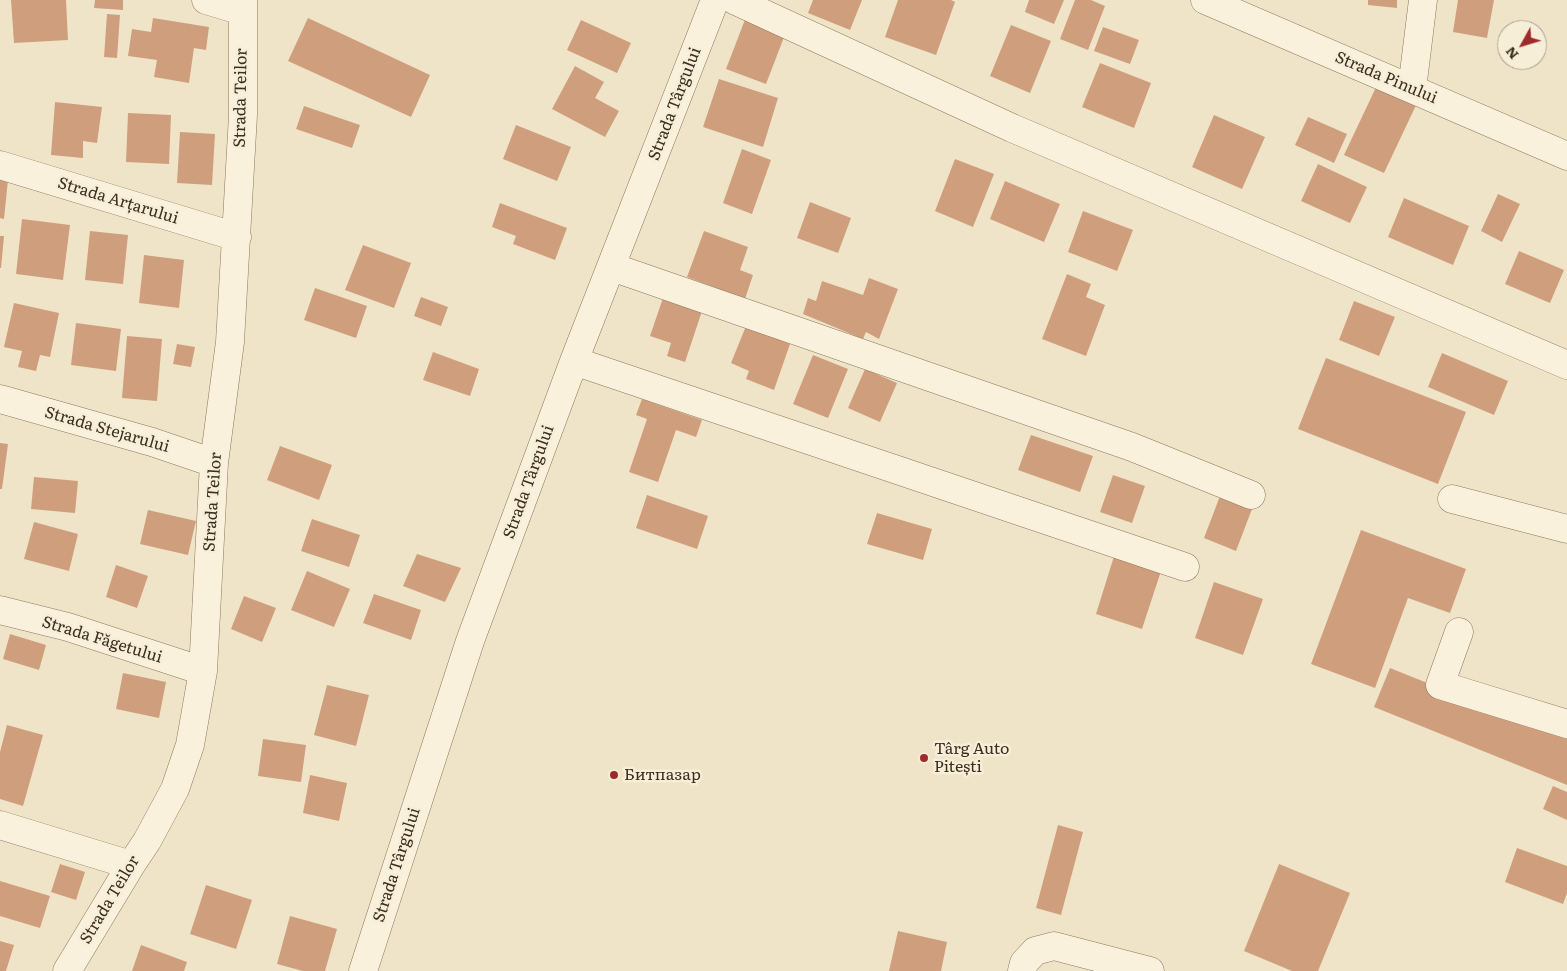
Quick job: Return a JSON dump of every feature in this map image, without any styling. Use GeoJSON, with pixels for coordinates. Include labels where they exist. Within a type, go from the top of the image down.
{"type":"FeatureCollection","features":[{"type":"Feature","properties":{"kind":"street"},"geometry":{"type":"LineString","coordinates":[[206,0],[242,6]]}},
{"type":"Feature","properties":{"kind":"street","name":"Strada Târgului"},"geometry":{"type":"LineString","coordinates":[[363,971],[470,640],[574,361],[715,0]]}},
{"type":"Feature","properties":{"kind":"street"},"geometry":{"type":"LineString","coordinates":[[734,0],[1012,128],[1567,365]]}},
{"type":"Feature","properties":{"kind":"street","name":"Strada Pinului"},"geometry":{"type":"LineString","coordinates":[[1205,0],[1567,156]]}},
{"type":"Feature","properties":{"kind":"street"},"geometry":{"type":"LineString","coordinates":[[1412,90],[1423,0]]}},
{"type":"Feature","properties":{"kind":"street","name":"Strada Teilor"},"geometry":{"type":"LineString","coordinates":[[67,971],[130,865],[147,841],[175,789],[190,745],[203,671],[214,463],[230,342],[243,115],[242,6]]}},
{"type":"Feature","properties":{"kind":"street","name":"Strada Arțarului"},"geometry":{"type":"LineString","coordinates":[[0,165],[237,237]]}},
{"type":"Feature","properties":{"kind":"street"},"geometry":{"type":"LineString","coordinates":[[612,267],[1132,447],[1251,495]]}},
{"type":"Feature","properties":{"kind":"street"},"geometry":{"type":"LineString","coordinates":[[574,361],[1185,567]]}},
{"type":"Feature","properties":{"kind":"street","name":"Strada Stejarului"},"geometry":{"type":"LineString","coordinates":[[0,399],[152,442],[214,463]]}},
{"type":"Feature","properties":{"kind":"street"},"geometry":{"type":"LineString","coordinates":[[1452,499],[1567,529]]}},
{"type":"Feature","properties":{"kind":"street","name":"Strada Făgetului"},"geometry":{"type":"LineString","coordinates":[[0,610],[68,627],[203,671]]}},
{"type":"Feature","properties":{"kind":"street"},"geometry":{"type":"LineString","coordinates":[[1459,632],[1440,685],[1567,724]]}},
{"type":"Feature","properties":{"kind":"street"},"geometry":{"type":"LineString","coordinates":[[0,825],[130,865]]}},
{"type":"Feature","properties":{"kind":"street"},"geometry":{"type":"LineString","coordinates":[[1022,971],[1024,963],[1035,951],[1054,946],[1150,971]]}},
{"type":"Feature","properties":{"kind":"building"},"geometry":{"type":"Polygon","coordinates":[[[11,0],[66,0],[68,40],[14,43],[11,0]]]}},
{"type":"Feature","properties":{"kind":"building"},"geometry":{"type":"Polygon","coordinates":[[[95,0],[123,0],[123,10],[94,8],[95,0]]]}},
{"type":"Feature","properties":{"kind":"building"},"geometry":{"type":"Polygon","coordinates":[[[813,0],[862,0],[850,30],[808,13],[813,0]]]}},
{"type":"Feature","properties":{"kind":"building"},"geometry":{"type":"Polygon","coordinates":[[[898,0],[951,0],[955,2],[936,55],[885,37],[898,0]]]}},
{"type":"Feature","properties":{"kind":"building"},"geometry":{"type":"Polygon","coordinates":[[[1029,0],[1064,0],[1054,24],[1025,12],[1029,0]]]}},
{"type":"Feature","properties":{"kind":"building"},"geometry":{"type":"Polygon","coordinates":[[[1075,0],[1091,0],[1105,6],[1088,50],[1060,39],[1075,0]]]}},
{"type":"Feature","properties":{"kind":"building"},"geometry":{"type":"Polygon","coordinates":[[[1368,0],[1397,0],[1397,8],[1368,5],[1368,0]]]}},
{"type":"Feature","properties":{"kind":"building"},"geometry":{"type":"Polygon","coordinates":[[[1458,0],[1494,0],[1487,38],[1453,32],[1458,0]]]}},
{"type":"Feature","properties":{"kind":"building"},"geometry":{"type":"Polygon","coordinates":[[[107,14],[120,15],[117,58],[104,57],[107,14]]]}},
{"type":"Feature","properties":{"kind":"building"},"geometry":{"type":"Polygon","coordinates":[[[746,17],[786,32],[766,84],[726,69],[746,17]]]}},
{"type":"Feature","properties":{"kind":"building"},"geometry":{"type":"Polygon","coordinates":[[[153,18],[209,27],[206,50],[194,48],[189,83],[154,77],[157,60],[128,56],[132,29],[151,32],[153,18]]]}},
{"type":"Feature","properties":{"kind":"building"},"geometry":{"type":"Polygon","coordinates":[[[308,18],[430,75],[411,117],[288,61],[308,18]]]}},
{"type":"Feature","properties":{"kind":"building"},"geometry":{"type":"Polygon","coordinates":[[[581,20],[631,43],[617,73],[567,50],[581,20]]]}},
{"type":"Feature","properties":{"kind":"building"},"geometry":{"type":"Polygon","coordinates":[[[1011,25],[1051,41],[1030,93],[990,76],[1011,25]]]}},
{"type":"Feature","properties":{"kind":"building"},"geometry":{"type":"Polygon","coordinates":[[[1103,27],[1139,40],[1130,64],[1094,51],[1103,27]]]}},
{"type":"Feature","properties":{"kind":"building"},"geometry":{"type":"Polygon","coordinates":[[[1100,63],[1151,83],[1134,128],[1082,107],[1100,63]]]}},
{"type":"Feature","properties":{"kind":"building"},"geometry":{"type":"Polygon","coordinates":[[[575,66],[604,82],[595,98],[619,111],[605,137],[552,109],[575,66]]]}},
{"type":"Feature","properties":{"kind":"building"},"geometry":{"type":"Polygon","coordinates":[[[719,79],[778,98],[763,147],[703,127],[719,79]]]}},
{"type":"Feature","properties":{"kind":"building"},"geometry":{"type":"Polygon","coordinates":[[[1378,83],[1418,101],[1384,173],[1344,155],[1378,83]]]}},
{"type":"Feature","properties":{"kind":"building"},"geometry":{"type":"Polygon","coordinates":[[[55,102],[102,107],[97,143],[83,141],[83,158],[51,155],[55,102]]]}},
{"type":"Feature","properties":{"kind":"building"},"geometry":{"type":"Polygon","coordinates":[[[304,106],[360,125],[352,148],[296,129],[304,106]]]}},
{"type":"Feature","properties":{"kind":"building"},"geometry":{"type":"Polygon","coordinates":[[[128,113],[171,115],[169,164],[126,162],[128,113]]]}},
{"type":"Feature","properties":{"kind":"building"},"geometry":{"type":"Polygon","coordinates":[[[1214,115],[1265,137],[1242,189],[1192,167],[1214,115]]]}},
{"type":"Feature","properties":{"kind":"building"},"geometry":{"type":"Polygon","coordinates":[[[1308,117],[1347,134],[1334,163],[1295,145],[1308,117]]]}},
{"type":"Feature","properties":{"kind":"building"},"geometry":{"type":"Polygon","coordinates":[[[516,125],[571,147],[557,181],[503,159],[516,125]]]}},
{"type":"Feature","properties":{"kind":"building"},"geometry":{"type":"Polygon","coordinates":[[[180,132],[215,134],[212,185],[177,183],[180,132]]]}},
{"type":"Feature","properties":{"kind":"building"},"geometry":{"type":"Polygon","coordinates":[[[742,149],[771,160],[752,214],[723,203],[742,149]]]}},
{"type":"Feature","properties":{"kind":"building"},"geometry":{"type":"Polygon","coordinates":[[[955,159],[994,174],[973,227],[935,211],[955,159]]]}},
{"type":"Feature","properties":{"kind":"building"},"geometry":{"type":"Polygon","coordinates":[[[1318,164],[1367,187],[1350,223],[1301,201],[1318,164]]]}},
{"type":"Feature","properties":{"kind":"building"},"geometry":{"type":"Polygon","coordinates":[[[0,180],[8,180],[4,219],[0,218],[0,180]]]}},
{"type":"Feature","properties":{"kind":"building"},"geometry":{"type":"Polygon","coordinates":[[[1005,181],[1060,204],[1044,242],[990,219],[1005,181]]]}},
{"type":"Feature","properties":{"kind":"building"},"geometry":{"type":"Polygon","coordinates":[[[1498,194],[1520,204],[1502,242],[1481,231],[1498,194]]]}},
{"type":"Feature","properties":{"kind":"building"},"geometry":{"type":"Polygon","coordinates":[[[1404,198],[1469,226],[1453,265],[1388,237],[1404,198]]]}},
{"type":"Feature","properties":{"kind":"building"},"geometry":{"type":"Polygon","coordinates":[[[810,202],[851,218],[838,253],[797,238],[810,202]]]}},
{"type":"Feature","properties":{"kind":"building"},"geometry":{"type":"Polygon","coordinates":[[[500,203],[567,228],[555,260],[513,244],[516,236],[492,227],[500,203]]]}},
{"type":"Feature","properties":{"kind":"building"},"geometry":{"type":"Polygon","coordinates":[[[1083,211],[1133,230],[1117,271],[1068,252],[1083,211]]]}},
{"type":"Feature","properties":{"kind":"building"},"geometry":{"type":"Polygon","coordinates":[[[22,219],[70,225],[63,280],[16,274],[22,219]]]}},
{"type":"Feature","properties":{"kind":"building"},"geometry":{"type":"Polygon","coordinates":[[[90,231],[128,235],[123,284],[85,280],[90,231]]]}},
{"type":"Feature","properties":{"kind":"building"},"geometry":{"type":"Polygon","coordinates":[[[704,231],[748,247],[740,270],[753,275],[745,299],[687,277],[704,231]]]}},
{"type":"Feature","properties":{"kind":"building"},"geometry":{"type":"Polygon","coordinates":[[[0,236],[4,236],[1,268],[0,268],[0,236]]]}},
{"type":"Feature","properties":{"kind":"building"},"geometry":{"type":"Polygon","coordinates":[[[363,245],[411,263],[394,308],[345,290],[363,245]]]}},
{"type":"Feature","properties":{"kind":"building"},"geometry":{"type":"Polygon","coordinates":[[[1519,251],[1564,270],[1550,303],[1505,284],[1519,251]]]}},
{"type":"Feature","properties":{"kind":"building"},"geometry":{"type":"Polygon","coordinates":[[[144,255],[184,260],[179,308],[139,303],[144,255]]]}},
{"type":"Feature","properties":{"kind":"building"},"geometry":{"type":"Polygon","coordinates":[[[1067,274],[1091,284],[1086,297],[1105,305],[1086,356],[1042,339],[1067,274]]]}},
{"type":"Feature","properties":{"kind":"building"},"geometry":{"type":"Polygon","coordinates":[[[869,278],[898,289],[879,339],[866,332],[863,339],[803,314],[808,298],[816,301],[822,281],[863,295],[869,278]]]}},
{"type":"Feature","properties":{"kind":"building"},"geometry":{"type":"Polygon","coordinates":[[[315,288],[367,306],[356,338],[304,320],[315,288]]]}},
{"type":"Feature","properties":{"kind":"building"},"geometry":{"type":"Polygon","coordinates":[[[421,297],[448,307],[441,326],[414,316],[421,297]]]}},
{"type":"Feature","properties":{"kind":"building"},"geometry":{"type":"Polygon","coordinates":[[[663,298],[702,311],[685,362],[667,356],[671,343],[650,336],[663,298]]]}},
{"type":"Feature","properties":{"kind":"building"},"geometry":{"type":"Polygon","coordinates":[[[1354,301],[1395,317],[1379,356],[1339,340],[1354,301]]]}},
{"type":"Feature","properties":{"kind":"building"},"geometry":{"type":"Polygon","coordinates":[[[14,303],[59,313],[50,357],[40,355],[36,371],[18,367],[22,351],[4,347],[14,303]]]}},
{"type":"Feature","properties":{"kind":"building"},"geometry":{"type":"Polygon","coordinates":[[[76,323],[121,329],[116,371],[71,365],[76,323]]]}},
{"type":"Feature","properties":{"kind":"building"},"geometry":{"type":"Polygon","coordinates":[[[746,326],[790,344],[774,390],[746,379],[749,371],[731,363],[746,326]]]}},
{"type":"Feature","properties":{"kind":"building"},"geometry":{"type":"Polygon","coordinates":[[[127,336],[162,339],[157,401],[122,398],[127,336]]]}},
{"type":"Feature","properties":{"kind":"building"},"geometry":{"type":"Polygon","coordinates":[[[177,344],[195,347],[191,367],[173,364],[177,344]]]}},
{"type":"Feature","properties":{"kind":"building"},"geometry":{"type":"Polygon","coordinates":[[[433,352],[479,369],[470,396],[423,380],[433,352]]]}},
{"type":"Feature","properties":{"kind":"building"},"geometry":{"type":"Polygon","coordinates":[[[1442,353],[1508,381],[1494,415],[1428,387],[1442,353]]]}},
{"type":"Feature","properties":{"kind":"building"},"geometry":{"type":"Polygon","coordinates":[[[813,355],[848,369],[828,418],[793,404],[813,355]]]}},
{"type":"Feature","properties":{"kind":"building"},"geometry":{"type":"Polygon","coordinates":[[[1326,358],[1466,412],[1438,484],[1298,429],[1326,358]]]}},
{"type":"Feature","properties":{"kind":"building"},"geometry":{"type":"Polygon","coordinates":[[[865,369],[897,383],[880,422],[848,408],[865,369]]]}},
{"type":"Feature","properties":{"kind":"building"},"geometry":{"type":"Polygon","coordinates":[[[642,399],[702,420],[696,437],[676,430],[658,482],[629,472],[647,419],[636,415],[642,399]]]}},
{"type":"Feature","properties":{"kind":"building"},"geometry":{"type":"Polygon","coordinates":[[[1031,435],[1093,456],[1080,492],[1018,470],[1031,435]]]}},
{"type":"Feature","properties":{"kind":"building"},"geometry":{"type":"Polygon","coordinates":[[[0,443],[8,444],[2,489],[0,489],[0,443]]]}},
{"type":"Feature","properties":{"kind":"building"},"geometry":{"type":"Polygon","coordinates":[[[280,446],[332,465],[319,500],[267,480],[280,446]]]}},
{"type":"Feature","properties":{"kind":"building"},"geometry":{"type":"Polygon","coordinates":[[[1113,475],[1145,486],[1132,523],[1100,512],[1113,475]]]}},
{"type":"Feature","properties":{"kind":"building"},"geometry":{"type":"Polygon","coordinates":[[[34,477],[78,481],[75,513],[31,509],[34,477]]]}},
{"type":"Feature","properties":{"kind":"building"},"geometry":{"type":"Polygon","coordinates":[[[647,495],[708,516],[697,549],[636,528],[647,495]]]}},
{"type":"Feature","properties":{"kind":"building"},"geometry":{"type":"Polygon","coordinates":[[[1220,496],[1252,509],[1236,551],[1204,538],[1220,496]]]}},
{"type":"Feature","properties":{"kind":"building"},"geometry":{"type":"Polygon","coordinates":[[[148,510],[196,521],[188,555],[140,544],[148,510]]]}},
{"type":"Feature","properties":{"kind":"building"},"geometry":{"type":"Polygon","coordinates":[[[877,513],[932,529],[923,560],[867,544],[877,513]]]}},
{"type":"Feature","properties":{"kind":"building"},"geometry":{"type":"Polygon","coordinates":[[[312,519],[360,535],[349,567],[301,551],[312,519]]]}},
{"type":"Feature","properties":{"kind":"building"},"geometry":{"type":"Polygon","coordinates":[[[34,522],[78,534],[69,571],[24,559],[34,522]]]}},
{"type":"Feature","properties":{"kind":"building"},"geometry":{"type":"Polygon","coordinates":[[[1361,530],[1466,569],[1450,613],[1408,598],[1375,688],[1311,664],[1361,530]]]}},
{"type":"Feature","properties":{"kind":"building"},"geometry":{"type":"Polygon","coordinates":[[[1115,553],[1162,568],[1142,629],[1096,614],[1115,553]]]}},
{"type":"Feature","properties":{"kind":"building"},"geometry":{"type":"Polygon","coordinates":[[[417,554],[461,568],[445,602],[403,586],[417,554]]]}},
{"type":"Feature","properties":{"kind":"building"},"geometry":{"type":"Polygon","coordinates":[[[116,565],[148,576],[137,608],[106,597],[116,565]]]}},
{"type":"Feature","properties":{"kind":"building"},"geometry":{"type":"Polygon","coordinates":[[[307,571],[350,589],[334,627],[291,610],[307,571]]]}},
{"type":"Feature","properties":{"kind":"building"},"geometry":{"type":"Polygon","coordinates":[[[1214,582],[1263,599],[1243,655],[1195,638],[1214,582]]]}},
{"type":"Feature","properties":{"kind":"building"},"geometry":{"type":"Polygon","coordinates":[[[374,594],[421,610],[411,640],[363,623],[374,594]]]}},
{"type":"Feature","properties":{"kind":"building"},"geometry":{"type":"Polygon","coordinates":[[[244,596],[276,608],[262,642],[231,629],[244,596]]]}},
{"type":"Feature","properties":{"kind":"building"},"geometry":{"type":"Polygon","coordinates":[[[10,634],[46,645],[39,670],[3,659],[10,634]]]}},
{"type":"Feature","properties":{"kind":"building"},"geometry":{"type":"Polygon","coordinates":[[[1390,668],[1567,739],[1567,785],[1374,707],[1390,668]]]}},
{"type":"Feature","properties":{"kind":"building"},"geometry":{"type":"Polygon","coordinates":[[[123,673],[166,682],[159,718],[116,709],[123,673]]]}},
{"type":"Feature","properties":{"kind":"building"},"geometry":{"type":"Polygon","coordinates":[[[327,685],[369,695],[356,746],[314,735],[327,685]]]}},
{"type":"Feature","properties":{"kind":"building"},"geometry":{"type":"Polygon","coordinates":[[[7,725],[43,735],[23,806],[0,799],[0,752],[7,725]]]}},
{"type":"Feature","properties":{"kind":"building"},"geometry":{"type":"Polygon","coordinates":[[[263,739],[306,745],[301,782],[258,776],[263,739]]]}},
{"type":"Feature","properties":{"kind":"building"},"geometry":{"type":"Polygon","coordinates":[[[310,775],[347,783],[339,821],[303,813],[310,775]]]}},
{"type":"Feature","properties":{"kind":"building"},"geometry":{"type":"Polygon","coordinates":[[[1553,786],[1567,792],[1567,820],[1543,809],[1553,786]]]}},
{"type":"Feature","properties":{"kind":"building"},"geometry":{"type":"Polygon","coordinates":[[[1058,825],[1083,832],[1061,915],[1036,908],[1058,825]]]}},
{"type":"Feature","properties":{"kind":"building"},"geometry":{"type":"Polygon","coordinates":[[[1517,848],[1567,866],[1567,893],[1563,904],[1505,882],[1517,848]]]}},
{"type":"Feature","properties":{"kind":"building"},"geometry":{"type":"Polygon","coordinates":[[[60,864],[85,872],[76,900],[51,892],[60,864]]]}},
{"type":"Feature","properties":{"kind":"building"},"geometry":{"type":"Polygon","coordinates":[[[1279,864],[1350,893],[1318,971],[1292,971],[1244,951],[1279,864]]]}},
{"type":"Feature","properties":{"kind":"building"},"geometry":{"type":"Polygon","coordinates":[[[0,881],[50,896],[40,928],[0,916],[0,881]]]}},
{"type":"Feature","properties":{"kind":"building"},"geometry":{"type":"Polygon","coordinates":[[[206,885],[252,900],[236,949],[190,934],[206,885]]]}},
{"type":"Feature","properties":{"kind":"building"},"geometry":{"type":"Polygon","coordinates":[[[290,916],[337,929],[325,971],[303,971],[277,964],[290,916]]]}},
{"type":"Feature","properties":{"kind":"building"},"geometry":{"type":"Polygon","coordinates":[[[898,931],[947,942],[941,971],[889,971],[898,931]]]}},
{"type":"Feature","properties":{"kind":"building"},"geometry":{"type":"Polygon","coordinates":[[[0,941],[14,945],[6,971],[0,971],[0,941]]]}},
{"type":"Feature","properties":{"kind":"building"},"geometry":{"type":"Polygon","coordinates":[[[141,945],[187,962],[184,971],[132,971],[141,945]]]}},
{"type":"Feature","properties":{"kind":"place","name":"Târg Auto Pitești"},"geometry":{"type":"Point","coordinates":[924,758]}},
{"type":"Feature","properties":{"kind":"place","name":"Битпазар"},"geometry":{"type":"Point","coordinates":[614,775]}}]}
